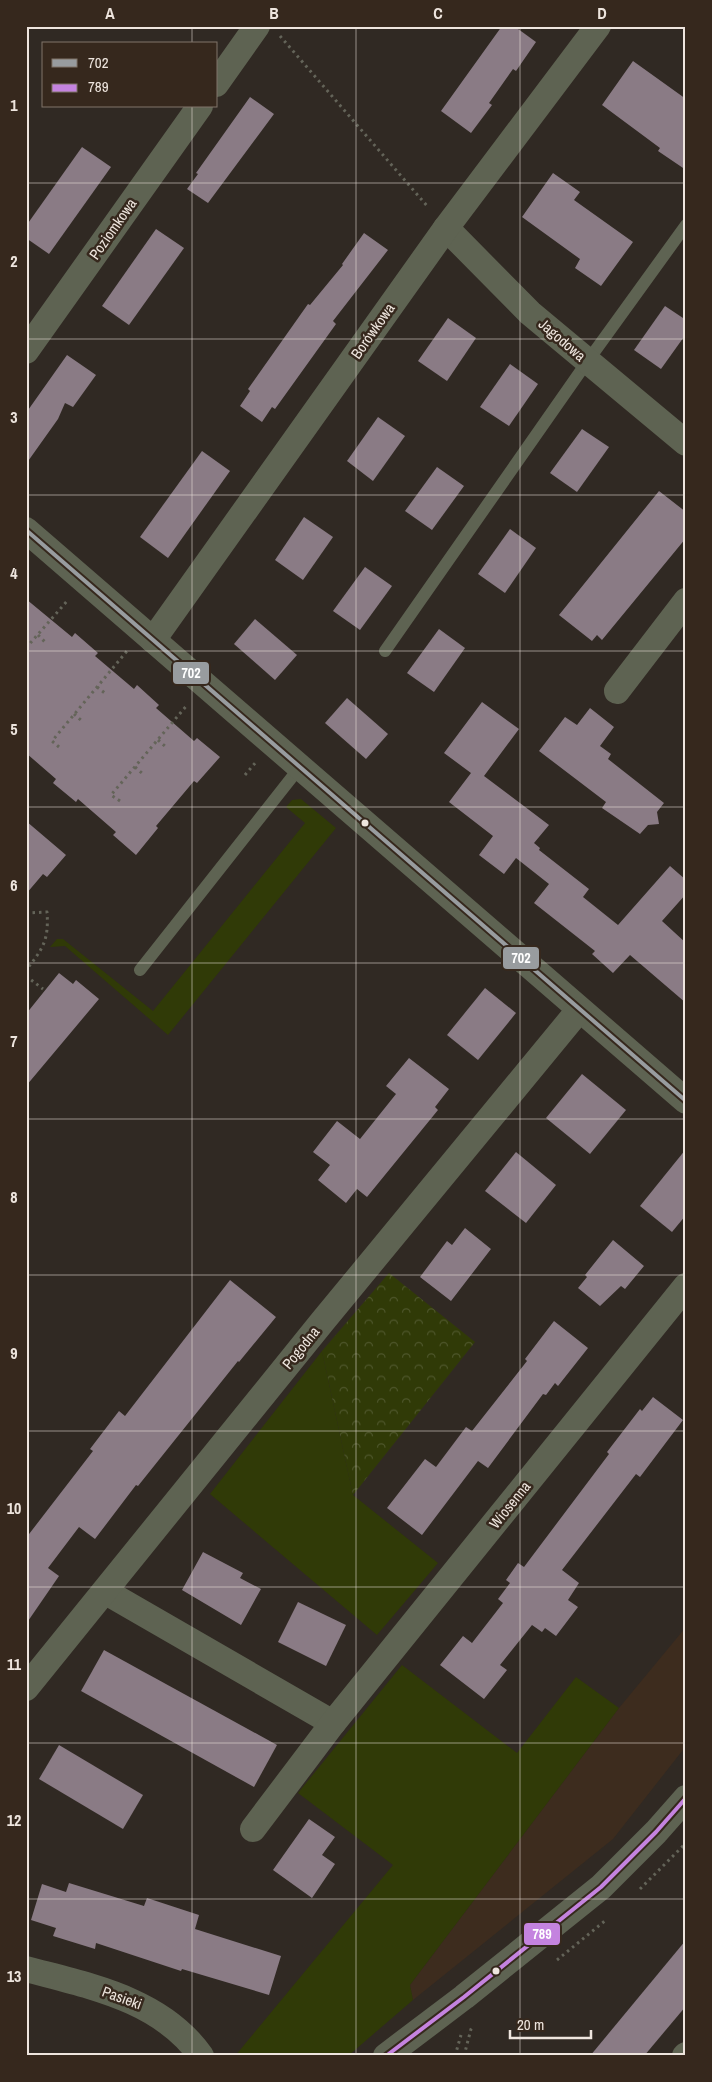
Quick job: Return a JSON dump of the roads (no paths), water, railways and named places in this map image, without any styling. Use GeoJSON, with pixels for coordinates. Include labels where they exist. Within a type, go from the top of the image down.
{"type":"FeatureCollection","features":[{"type":"Feature","properties":{"kind":"street","name":"Borówkowa"},"geometry":{"type":"LineString","coordinates":[[154,640],[446,228],[598,26]]}},
{"type":"Feature","properties":{"kind":"street"},"geometry":{"type":"LineString","coordinates":[[218,82],[268,30]]}},
{"type":"Feature","properties":{"kind":"street","name":"Poziomkowa"},"geometry":{"type":"LineString","coordinates":[[26,351],[199,108]]}},
{"type":"Feature","properties":{"kind":"street","name":"Jagodowa"},"geometry":{"type":"LineString","coordinates":[[446,228],[530,313],[686,443]]}},
{"type":"Feature","properties":{"kind":"street"},"geometry":{"type":"LineString","coordinates":[[26,530],[686,1101]]}},
{"type":"Feature","properties":{"kind":"street"},"geometry":{"type":"LineString","coordinates":[[617,691],[686,601]]}},
{"type":"Feature","properties":{"kind":"street","name":"Pogodna"},"geometry":{"type":"LineString","coordinates":[[26,1688],[106,1592],[322,1322],[580,1010]]}},
{"type":"Feature","properties":{"kind":"street","name":"Wiosenna"},"geometry":{"type":"LineString","coordinates":[[253,1829],[333,1723],[686,1286]]}},
{"type":"Feature","properties":{"kind":"street"},"geometry":{"type":"LineString","coordinates":[[106,1592],[333,1723]]}},
{"type":"Feature","properties":{"kind":"street"},"geometry":{"type":"LineString","coordinates":[[386,2056],[416,2048],[601,1887],[656,1832],[686,1798]]}},
{"type":"Feature","properties":{"kind":"street","name":"Pasieki"},"geometry":{"type":"LineString","coordinates":[[33,1975],[146,2007],[182,2032],[201,2056]]}},
{"type":"Feature","properties":{"kind":"lane"},"geometry":{"type":"LineString","coordinates":[[385,651],[587,362],[686,225]]}},
{"type":"Feature","properties":{"kind":"lane"},"geometry":{"type":"LineString","coordinates":[[140,970],[300,767]]}}]}
